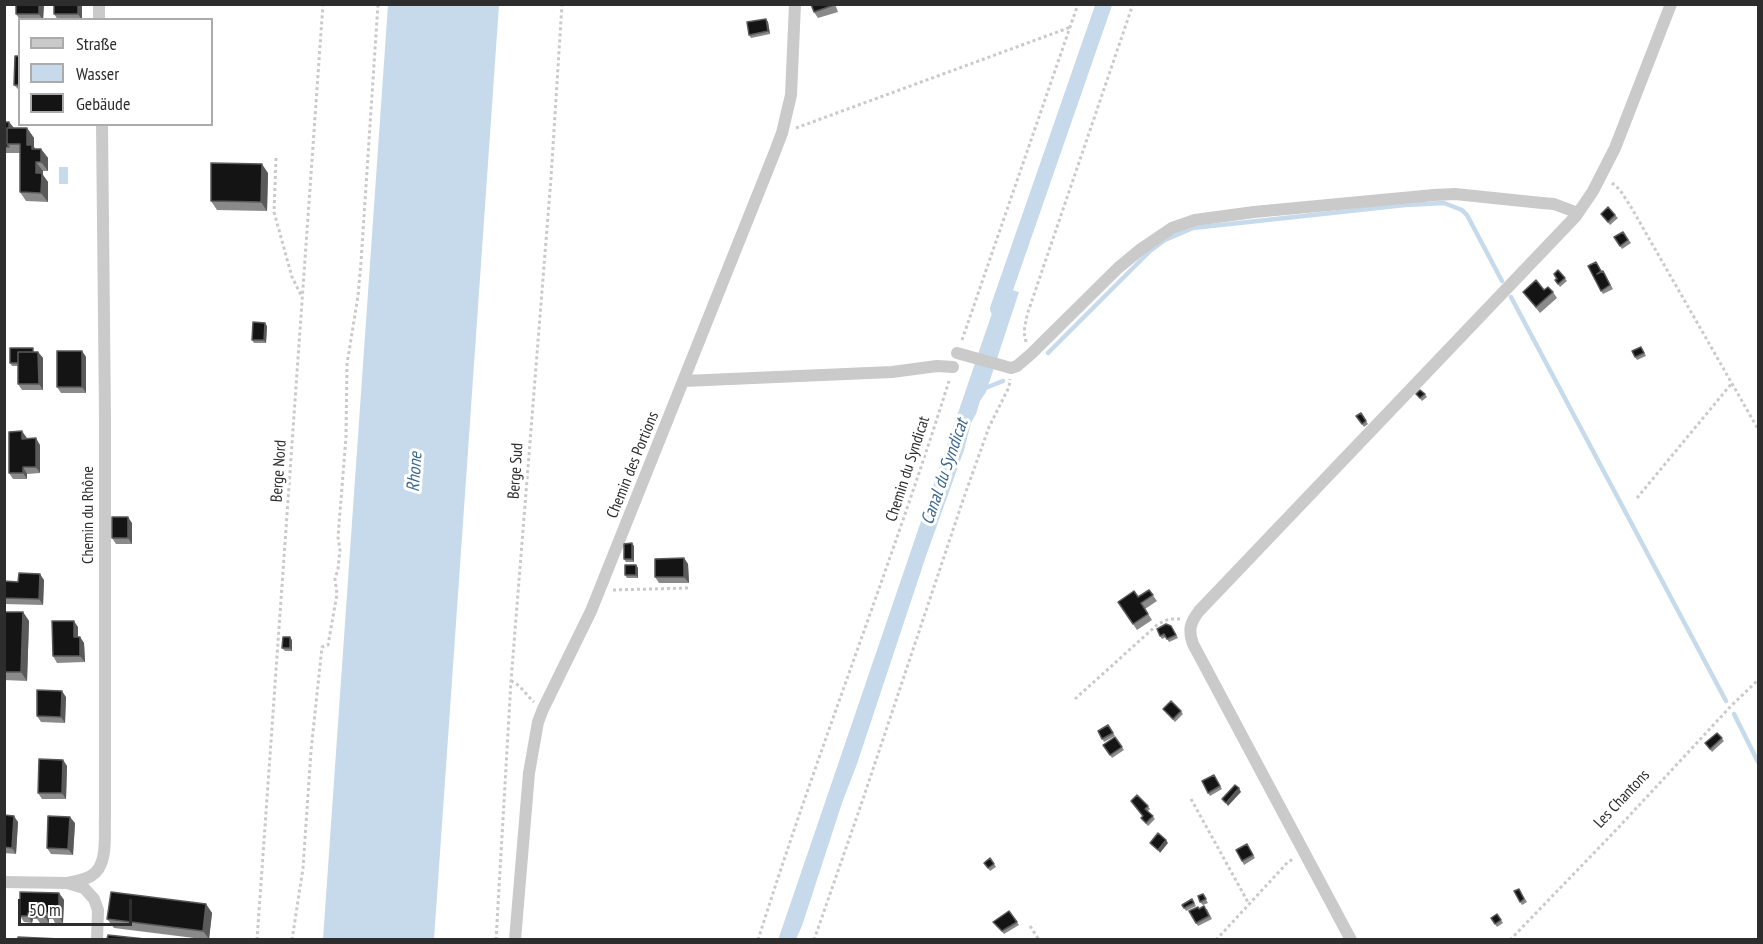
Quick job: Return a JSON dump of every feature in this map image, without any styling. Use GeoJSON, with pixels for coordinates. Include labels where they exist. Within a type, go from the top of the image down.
{"type":"FeatureCollection","features":[{"type":"Feature","properties":{"kind":"street","name":"Chemin des Portions"},"geometry":{"type":"LineString","coordinates":[[515,939],[529,773],[543,709],[600,590],[782,134],[790,95],[795,4]]}},
{"type":"Feature","properties":{"kind":"street"},"geometry":{"type":"LineString","coordinates":[[1352,939],[1193,644],[1190,634],[1191,624],[1199,611],[1578,213],[1603,174],[1615,148],[1671,4]]}},
{"type":"Feature","properties":{"kind":"street","name":"Chemin du Rhône"},"geometry":{"type":"LineString","coordinates":[[67,883],[88,878],[98,869],[103,857],[105,817],[102,126]]}},
{"type":"Feature","properties":{"kind":"street"},"geometry":{"type":"LineString","coordinates":[[960,354],[1011,368],[1017,366],[1118,268],[1141,249],[1161,234],[1195,220],[1254,212],[1449,194],[1554,204],[1578,213]]}},
{"type":"Feature","properties":{"kind":"street"},"geometry":{"type":"LineString","coordinates":[[684,381],[892,372],[937,366],[953,367]]}},
{"type":"Feature","properties":{"kind":"street"},"geometry":{"type":"LineString","coordinates":[[4,882],[78,885],[89,893],[97,906],[99,920],[97,939]]}},
{"type":"Feature","properties":{"kind":"path","name":"Berge Nord"},"geometry":{"type":"LineString","coordinates":[[256,939],[323,4]]}},
{"type":"Feature","properties":{"kind":"path"},"geometry":{"type":"LineString","coordinates":[[292,939],[303,868],[311,751],[322,647],[328,645],[337,594],[335,579],[340,550],[338,537],[346,437],[347,364],[361,262],[378,4]]}},
{"type":"Feature","properties":{"kind":"path","name":"Berge Sud"},"geometry":{"type":"LineString","coordinates":[[496,939],[511,681],[551,178],[562,4]]}},
{"type":"Feature","properties":{"kind":"path"},"geometry":{"type":"LineString","coordinates":[[960,354],[1078,4]]}},
{"type":"Feature","properties":{"kind":"path"},"geometry":{"type":"LineString","coordinates":[[1031,354],[1024,332],[1027,315],[1133,4]]}},
{"type":"Feature","properties":{"kind":"path"},"geometry":{"type":"LineString","coordinates":[[782,134],[1071,27]]}},
{"type":"Feature","properties":{"kind":"path"},"geometry":{"type":"LineString","coordinates":[[276,158],[274,212],[291,277],[303,298]]}},
{"type":"Feature","properties":{"kind":"path"},"geometry":{"type":"LineString","coordinates":[[1603,174],[1620,190],[1631,207],[1758,429]]}},
{"type":"Feature","properties":{"kind":"path","name":"Chemin du Syndicat"},"geometry":{"type":"LineString","coordinates":[[758,939],[916,485],[953,367]]}},
{"type":"Feature","properties":{"kind":"path"},"geometry":{"type":"LineString","coordinates":[[814,939],[963,500],[989,427],[1009,387],[1011,368]]}},
{"type":"Feature","properties":{"kind":"path"},"geometry":{"type":"LineString","coordinates":[[1637,498],[1732,383]]}},
{"type":"Feature","properties":{"kind":"path"},"geometry":{"type":"LineString","coordinates":[[600,590],[689,588]]}},
{"type":"Feature","properties":{"kind":"path"},"geometry":{"type":"LineString","coordinates":[[1075,699],[1158,624],[1181,619],[1191,624]]}},
{"type":"Feature","properties":{"kind":"path","name":"Les Chantons"},"geometry":{"type":"LineString","coordinates":[[1510,939],[1758,680]]}},
{"type":"Feature","properties":{"kind":"path"},"geometry":{"type":"LineString","coordinates":[[511,681],[543,709]]}},
{"type":"Feature","properties":{"kind":"path"},"geometry":{"type":"LineString","coordinates":[[1191,799],[1249,904]]}},
{"type":"Feature","properties":{"kind":"path"},"geometry":{"type":"LineString","coordinates":[[1216,939],[1288,862],[1305,853]]}},
{"type":"Feature","properties":{"kind":"path"},"geometry":{"type":"LineString","coordinates":[[1030,926],[1039,939]]}},
{"type":"Feature","properties":{"kind":"water","name":"Rhone"},"geometry":{"type":"Polygon","coordinates":[[[388,5],[499,5],[434,939],[323,939],[388,5]]]}},
{"type":"Feature","properties":{"kind":"water"},"geometry":{"type":"Polygon","coordinates":[[[59,167],[68,167],[68,184],[59,184],[59,167]]]}},
{"type":"Feature","properties":{"kind":"water","name":"Canal du Syndicat"},"geometry":{"type":"Polygon","coordinates":[[[1001,287],[1019,292],[986,392],[971,423],[964,450],[926,556],[802,926],[796,939],[778,940],[1001,287]]]}},
{"type":"Feature","properties":{"kind":"building"},"geometry":{"type":"Polygon","coordinates":[[[16,4],[39,4],[39,14],[16,14],[16,4]]]}},
{"type":"Feature","properties":{"kind":"building"},"geometry":{"type":"Polygon","coordinates":[[[54,4],[78,4],[78,14],[54,14],[54,4]]]}},
{"type":"Feature","properties":{"kind":"building"},"geometry":{"type":"Polygon","coordinates":[[[811,4],[833,4],[834,5],[814,12],[811,4]]]}},
{"type":"Feature","properties":{"kind":"building"},"geometry":{"type":"Polygon","coordinates":[[[766,19],[768,31],[749,35],[747,22],[766,19]]]}},
{"type":"Feature","properties":{"kind":"building"},"geometry":{"type":"Polygon","coordinates":[[[15,56],[18,56],[18,85],[14,85],[15,56]]]}},
{"type":"Feature","properties":{"kind":"building"},"geometry":{"type":"Polygon","coordinates":[[[4,122],[9,122],[7,144],[9,147],[4,147],[4,122]]]}},
{"type":"Feature","properties":{"kind":"building"},"geometry":{"type":"Polygon","coordinates":[[[7,128],[27,128],[27,145],[32,145],[32,149],[41,149],[41,162],[36,162],[36,173],[42,173],[41,193],[20,192],[20,144],[7,144],[7,128]]]}},
{"type":"Feature","properties":{"kind":"building"},"geometry":{"type":"Polygon","coordinates":[[[211,163],[262,164],[261,202],[211,201],[211,163]]]}},
{"type":"Feature","properties":{"kind":"building"},"geometry":{"type":"Polygon","coordinates":[[[1608,207],[1615,215],[1608,222],[1601,214],[1608,207]]]}},
{"type":"Feature","properties":{"kind":"building"},"geometry":{"type":"Polygon","coordinates":[[[1623,232],[1628,240],[1620,246],[1614,237],[1623,232]]]}},
{"type":"Feature","properties":{"kind":"building"},"geometry":{"type":"Polygon","coordinates":[[[1596,262],[1601,271],[1597,274],[1603,271],[1610,285],[1601,291],[1588,266],[1596,262]]]}},
{"type":"Feature","properties":{"kind":"building"},"geometry":{"type":"Polygon","coordinates":[[[1558,270],[1565,278],[1558,284],[1554,274],[1558,270]]]}},
{"type":"Feature","properties":{"kind":"building"},"geometry":{"type":"Polygon","coordinates":[[[1536,280],[1544,290],[1548,287],[1553,292],[1536,307],[1523,292],[1536,280]]]}},
{"type":"Feature","properties":{"kind":"building"},"geometry":{"type":"Polygon","coordinates":[[[253,322],[265,323],[264,340],[252,340],[253,322]]]}},
{"type":"Feature","properties":{"kind":"building"},"geometry":{"type":"Polygon","coordinates":[[[1641,347],[1644,353],[1635,357],[1632,351],[1641,347]]]}},
{"type":"Feature","properties":{"kind":"building"},"geometry":{"type":"Polygon","coordinates":[[[10,348],[33,348],[33,352],[18,352],[18,363],[10,363],[10,348]]]}},
{"type":"Feature","properties":{"kind":"building"},"geometry":{"type":"Polygon","coordinates":[[[57,351],[82,351],[82,387],[57,387],[57,351]]]}},
{"type":"Feature","properties":{"kind":"building"},"geometry":{"type":"Polygon","coordinates":[[[18,352],[38,352],[39,384],[18,384],[18,352]]]}},
{"type":"Feature","properties":{"kind":"building"},"geometry":{"type":"Polygon","coordinates":[[[1420,390],[1425,394],[1420,398],[1416,394],[1420,390]]]}},
{"type":"Feature","properties":{"kind":"building"},"geometry":{"type":"Polygon","coordinates":[[[1361,413],[1366,421],[1362,424],[1356,416],[1361,413]]]}},
{"type":"Feature","properties":{"kind":"building"},"geometry":{"type":"Polygon","coordinates":[[[22,431],[22,439],[36,438],[36,467],[23,467],[23,473],[9,473],[9,432],[22,431]]]}},
{"type":"Feature","properties":{"kind":"building"},"geometry":{"type":"Polygon","coordinates":[[[112,517],[128,517],[128,538],[112,538],[112,517]]]}},
{"type":"Feature","properties":{"kind":"building"},"geometry":{"type":"Polygon","coordinates":[[[632,543],[632,559],[624,559],[624,544],[632,543]]]}},
{"type":"Feature","properties":{"kind":"building"},"geometry":{"type":"Polygon","coordinates":[[[684,558],[684,577],[655,577],[655,559],[684,558]]]}},
{"type":"Feature","properties":{"kind":"building"},"geometry":{"type":"Polygon","coordinates":[[[625,565],[636,565],[636,575],[625,575],[625,565]]]}},
{"type":"Feature","properties":{"kind":"building"},"geometry":{"type":"Polygon","coordinates":[[[19,573],[40,574],[39,599],[4,598],[4,581],[18,582],[19,573]]]}},
{"type":"Feature","properties":{"kind":"building"},"geometry":{"type":"Polygon","coordinates":[[[1149,590],[1153,595],[1141,603],[1148,614],[1133,624],[1118,602],[1134,591],[1138,597],[1149,590]]]}},
{"type":"Feature","properties":{"kind":"building"},"geometry":{"type":"Polygon","coordinates":[[[4,612],[23,612],[21,672],[4,672],[4,612]]]}},
{"type":"Feature","properties":{"kind":"building"},"geometry":{"type":"Polygon","coordinates":[[[52,621],[74,621],[74,637],[80,637],[80,656],[53,656],[52,621]]]}},
{"type":"Feature","properties":{"kind":"building"},"geometry":{"type":"Polygon","coordinates":[[[1166,624],[1171,626],[1176,635],[1167,639],[1164,634],[1160,636],[1157,629],[1166,624]]]}},
{"type":"Feature","properties":{"kind":"building"},"geometry":{"type":"Polygon","coordinates":[[[283,637],[290,637],[290,648],[282,648],[283,637]]]}},
{"type":"Feature","properties":{"kind":"building"},"geometry":{"type":"Polygon","coordinates":[[[37,690],[62,691],[61,717],[37,716],[37,690]]]}},
{"type":"Feature","properties":{"kind":"building"},"geometry":{"type":"Polygon","coordinates":[[[1171,701],[1181,711],[1173,719],[1163,709],[1171,701]]]}},
{"type":"Feature","properties":{"kind":"building"},"geometry":{"type":"Polygon","coordinates":[[[1108,725],[1113,733],[1102,739],[1098,731],[1108,725]]]}},
{"type":"Feature","properties":{"kind":"building"},"geometry":{"type":"Polygon","coordinates":[[[1717,733],[1722,738],[1710,749],[1705,743],[1717,733]]]}},
{"type":"Feature","properties":{"kind":"building"},"geometry":{"type":"Polygon","coordinates":[[[1115,737],[1122,747],[1110,755],[1103,745],[1115,737]]]}},
{"type":"Feature","properties":{"kind":"building"},"geometry":{"type":"Polygon","coordinates":[[[39,759],[63,760],[62,793],[38,793],[39,759]]]}},
{"type":"Feature","properties":{"kind":"building"},"geometry":{"type":"Polygon","coordinates":[[[1214,775],[1220,786],[1208,793],[1202,781],[1214,775]]]}},
{"type":"Feature","properties":{"kind":"building"},"geometry":{"type":"Polygon","coordinates":[[[1235,785],[1239,788],[1226,803],[1222,799],[1235,785]]]}},
{"type":"Feature","properties":{"kind":"building"},"geometry":{"type":"Polygon","coordinates":[[[1137,795],[1148,806],[1145,809],[1153,816],[1146,823],[1131,801],[1137,795]]]}},
{"type":"Feature","properties":{"kind":"building"},"geometry":{"type":"Polygon","coordinates":[[[4,815],[14,816],[12,848],[4,847],[4,815]]]}},
{"type":"Feature","properties":{"kind":"building"},"geometry":{"type":"Polygon","coordinates":[[[48,816],[70,817],[68,849],[47,848],[48,816]]]}},
{"type":"Feature","properties":{"kind":"building"},"geometry":{"type":"Polygon","coordinates":[[[1158,833],[1166,840],[1158,850],[1150,843],[1158,833]]]}},
{"type":"Feature","properties":{"kind":"building"},"geometry":{"type":"Polygon","coordinates":[[[1247,844],[1253,855],[1242,861],[1236,850],[1247,844]]]}},
{"type":"Feature","properties":{"kind":"building"},"geometry":{"type":"Polygon","coordinates":[[[990,858],[994,864],[988,868],[984,863],[990,858]]]}},
{"type":"Feature","properties":{"kind":"building"},"geometry":{"type":"Polygon","coordinates":[[[1519,889],[1524,899],[1520,902],[1514,891],[1519,889]]]}},
{"type":"Feature","properties":{"kind":"building"},"geometry":{"type":"Polygon","coordinates":[[[20,892],[59,893],[59,917],[51,917],[51,913],[45,913],[45,917],[36,917],[36,913],[20,916],[20,892]]]}},
{"type":"Feature","properties":{"kind":"building"},"geometry":{"type":"Polygon","coordinates":[[[111,892],[206,904],[203,931],[107,919],[111,892]]]}},
{"type":"Feature","properties":{"kind":"building"},"geometry":{"type":"Polygon","coordinates":[[[1203,894],[1206,899],[1200,902],[1198,896],[1203,894]]]}},
{"type":"Feature","properties":{"kind":"building"},"geometry":{"type":"Polygon","coordinates":[[[1192,899],[1194,903],[1184,908],[1182,905],[1192,899]]]}},
{"type":"Feature","properties":{"kind":"building"},"geometry":{"type":"Polygon","coordinates":[[[1204,906],[1209,916],[1196,923],[1189,911],[1204,906]]]}},
{"type":"Feature","properties":{"kind":"building"},"geometry":{"type":"Polygon","coordinates":[[[1009,911],[1017,922],[1002,931],[993,922],[1009,911]]]}},
{"type":"Feature","properties":{"kind":"building"},"geometry":{"type":"Polygon","coordinates":[[[1497,914],[1501,920],[1495,924],[1491,918],[1497,914]]]}},
{"type":"Feature","properties":{"kind":"building"},"geometry":{"type":"Polygon","coordinates":[[[108,935],[145,939],[107,939],[108,935]]]}},
{"type":"Feature","properties":{"kind":"building"},"geometry":{"type":"Polygon","coordinates":[[[18,937],[60,939],[18,939],[18,937]]]}},
{"type":"Feature","properties":{"kind":"waterway","name":"Canal du Syndicat"},"geometry":{"type":"LineString","coordinates":[[998,309],[1104,4]]}},
{"type":"Feature","properties":{"kind":"waterway"},"geometry":{"type":"LineString","coordinates":[[1048,353],[1150,251],[1165,240],[1193,228],[1405,205],[1444,203],[1462,210],[1467,215],[1502,281]]}},
{"type":"Feature","properties":{"kind":"waterway"},"geometry":{"type":"LineString","coordinates":[[1511,297],[1726,701]]}},
{"type":"Feature","properties":{"kind":"waterway"},"geometry":{"type":"LineString","coordinates":[[983,389],[1003,381]]}},
{"type":"Feature","properties":{"kind":"waterway"},"geometry":{"type":"LineString","coordinates":[[1734,714],[1758,762]]}}]}
